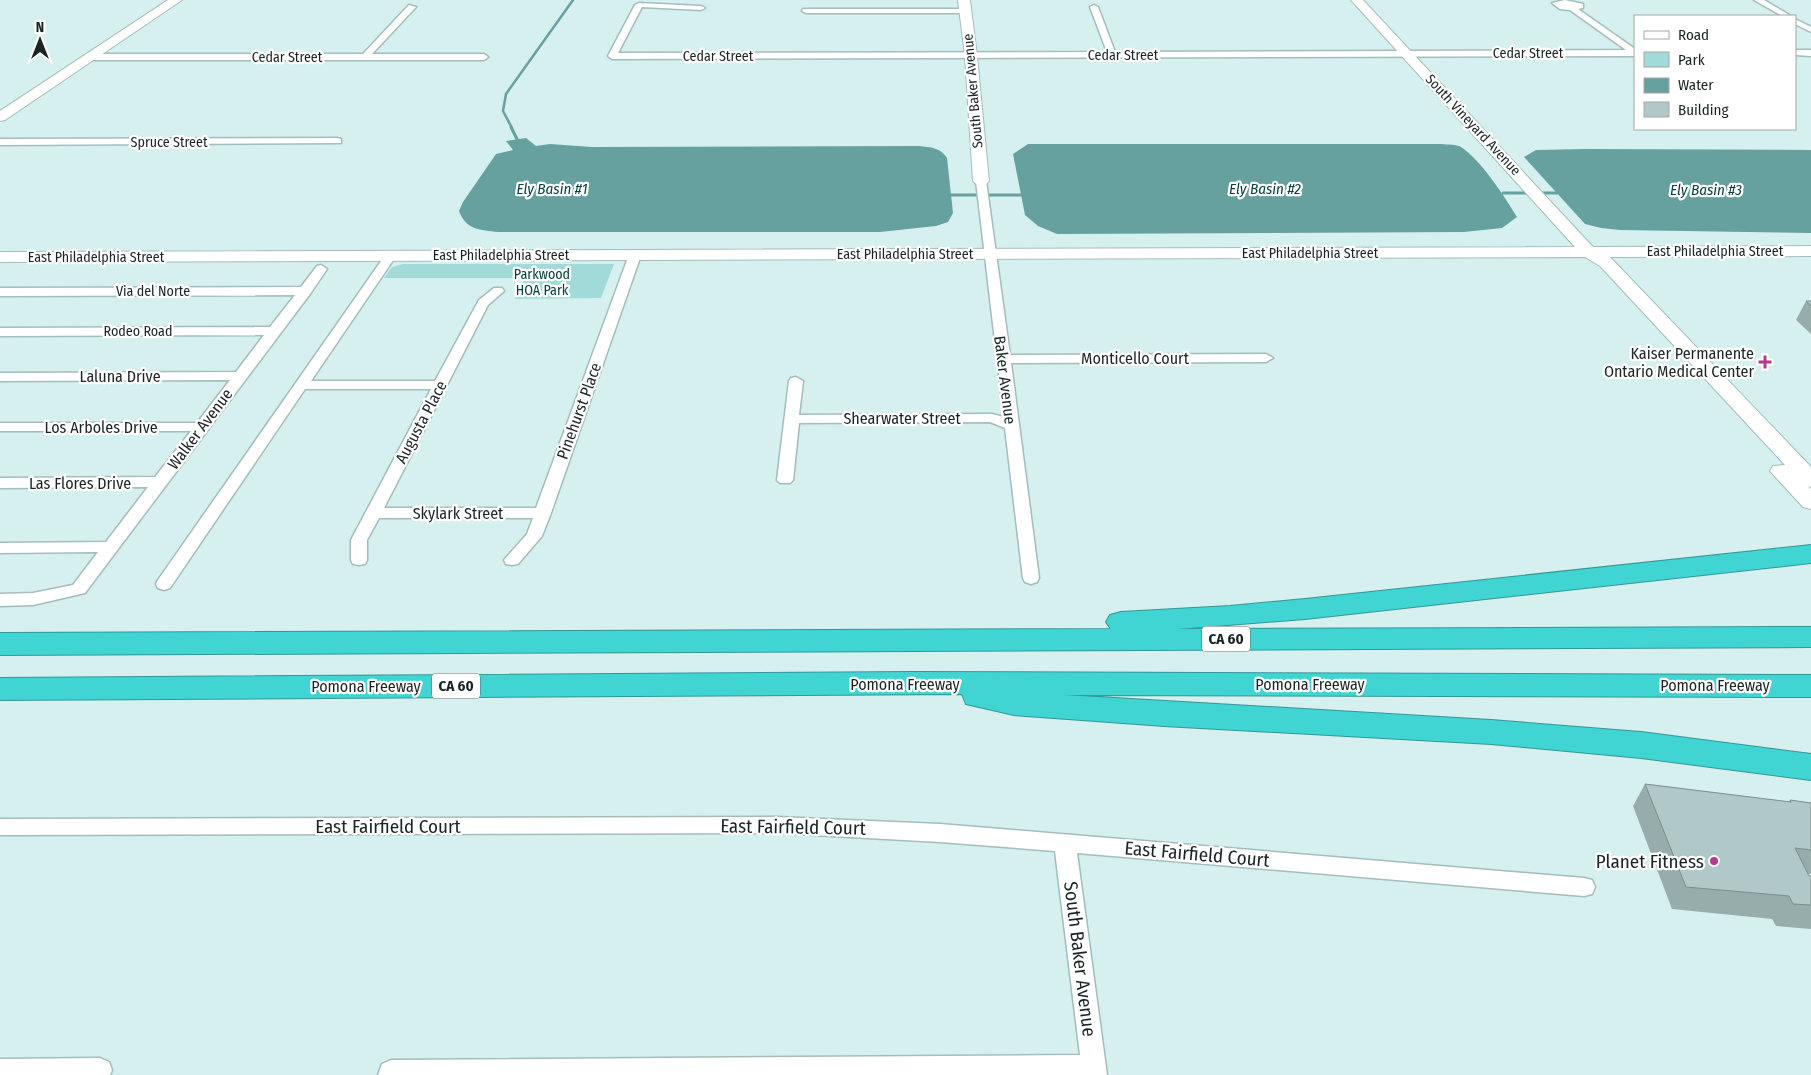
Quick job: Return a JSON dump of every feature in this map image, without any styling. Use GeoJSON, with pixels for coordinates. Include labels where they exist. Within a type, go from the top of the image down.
{"type":"FeatureCollection","features":[{"type":"Feature","properties":{"kind":"highway"},"geometry":{"type":"LineString","coordinates":[[640,642],[1230,616],[1811,554]]}},
{"type":"Feature","properties":{"kind":"highway","name":"CA 60"},"geometry":{"type":"LineString","coordinates":[[0,644],[1811,637]]}},
{"type":"Feature","properties":{"kind":"highway"},"geometry":{"type":"LineString","coordinates":[[912,683],[1014,703],[1164,714],[1491,732],[1642,745],[1811,767]]}},
{"type":"Feature","properties":{"kind":"highway","name":"Pomona Freeway"},"geometry":{"type":"LineString","coordinates":[[0,688],[912,683],[1811,686]]}},
{"type":"Feature","properties":{"kind":"street"},"geometry":{"type":"LineString","coordinates":[[0,117],[176,0]]}},
{"type":"Feature","properties":{"kind":"street","name":"South Vineyard Avenue"},"geometry":{"type":"LineString","coordinates":[[1357,0],[1589,252],[1606,262],[1811,480]]}},
{"type":"Feature","properties":{"kind":"street"},"geometry":{"type":"LineString","coordinates":[[1758,0],[1785,15]]}},
{"type":"Feature","properties":{"kind":"street","name":"Cedar Street"},"geometry":{"type":"LineString","coordinates":[[701,8],[639,5],[612,56],[1634,53]]}},
{"type":"Feature","properties":{"kind":"street"},"geometry":{"type":"LineString","coordinates":[[806,11],[965,5]]}},
{"type":"Feature","properties":{"kind":"street","name":"South Baker Avenue"},"geometry":{"type":"LineString","coordinates":[[965,5],[981,182]]}},
{"type":"Feature","properties":{"kind":"street"},"geometry":{"type":"LineString","coordinates":[[1094,7],[1112,55]]}},
{"type":"Feature","properties":{"kind":"street"},"geometry":{"type":"LineString","coordinates":[[365,57],[412,8]]}},
{"type":"Feature","properties":{"kind":"street"},"geometry":{"type":"LineString","coordinates":[[1572,8],[1634,52]]}},
{"type":"Feature","properties":{"kind":"street"},"geometry":{"type":"LineString","coordinates":[[1796,22],[1811,30]]}},
{"type":"Feature","properties":{"kind":"street"},"geometry":{"type":"LineString","coordinates":[[1796,53],[1811,53]]}},
{"type":"Feature","properties":{"kind":"street","name":"Cedar Street"},"geometry":{"type":"LineString","coordinates":[[90,57],[484,56]]}},
{"type":"Feature","properties":{"kind":"street","name":"Spruce Street"},"geometry":{"type":"LineString","coordinates":[[0,142],[337,141]]}},
{"type":"Feature","properties":{"kind":"street","name":"Baker Avenue"},"geometry":{"type":"LineString","coordinates":[[981,182],[1030,578]]}},
{"type":"Feature","properties":{"kind":"street","name":"East Philadelphia Street"},"geometry":{"type":"LineString","coordinates":[[0,257],[1811,251]]}},
{"type":"Feature","properties":{"kind":"street","name":"South Vineyard Avenue"},"geometry":{"type":"LineString","coordinates":[[1589,252],[1588,263],[1811,502]]}},
{"type":"Feature","properties":{"kind":"street","name":"Pinehurst Place"},"geometry":{"type":"LineString","coordinates":[[512,560],[534,536],[635,255]]}},
{"type":"Feature","properties":{"kind":"street"},"geometry":{"type":"LineString","coordinates":[[164,584],[390,256]]}},
{"type":"Feature","properties":{"kind":"street","name":"Walker Avenue"},"geometry":{"type":"LineString","coordinates":[[0,600],[33,599],[79,589],[322,269]]}},
{"type":"Feature","properties":{"kind":"street","name":"Via del Norte"},"geometry":{"type":"LineString","coordinates":[[0,292],[306,290]]}},
{"type":"Feature","properties":{"kind":"street","name":"Augusta Place"},"geometry":{"type":"LineString","coordinates":[[359,560],[359,540],[483,303],[498,291]]}},
{"type":"Feature","properties":{"kind":"street","name":"Rodeo Road"},"geometry":{"type":"LineString","coordinates":[[0,332],[276,331]]}},
{"type":"Feature","properties":{"kind":"street","name":"Monticello Court"},"geometry":{"type":"LineString","coordinates":[[1003,358],[1266,358]]}},
{"type":"Feature","properties":{"kind":"street","name":"Laluna Drive"},"geometry":{"type":"LineString","coordinates":[[0,377],[240,376]]}},
{"type":"Feature","properties":{"kind":"street"},"geometry":{"type":"LineString","coordinates":[[785,480],[796,381]]}},
{"type":"Feature","properties":{"kind":"street"},"geometry":{"type":"LineString","coordinates":[[301,385],[440,385]]}},
{"type":"Feature","properties":{"kind":"street","name":"Shearwater Street"},"geometry":{"type":"LineString","coordinates":[[792,419],[992,418],[1011,426]]}},
{"type":"Feature","properties":{"kind":"street","name":"Los Arboles Drive"},"geometry":{"type":"LineString","coordinates":[[0,427],[201,427]]}},
{"type":"Feature","properties":{"kind":"street","name":"Las Flores Drive"},"geometry":{"type":"LineString","coordinates":[[0,483],[160,482]]}},
{"type":"Feature","properties":{"kind":"street","name":"Skylark Street"},"geometry":{"type":"LineString","coordinates":[[373,513],[543,512]]}},
{"type":"Feature","properties":{"kind":"street"},"geometry":{"type":"LineString","coordinates":[[0,548],[111,547]]}},
{"type":"Feature","properties":{"kind":"street","name":"East Fairfield Court"},"geometry":{"type":"LineString","coordinates":[[0,827],[777,825],[928,832],[1584,887]]}},
{"type":"Feature","properties":{"kind":"street","name":"South Baker Avenue"},"geometry":{"type":"LineString","coordinates":[[1065,843],[1095,1071]]}},
{"type":"Feature","properties":{"kind":"street"},"geometry":{"type":"LineString","coordinates":[[0,1071],[100,1070]]}},
{"type":"Feature","properties":{"kind":"street"},"geometry":{"type":"LineString","coordinates":[[391,1074],[1095,1071]]}},
{"type":"Feature","properties":{"kind":"green space","name":"Parkwood HOA Park"},"geometry":{"type":"Polygon","coordinates":[[[403,264],[614,264],[601,298],[515,299],[525,278],[384,278],[392,267],[403,264]]]}},
{"type":"Feature","properties":{"kind":"water","name":"Ely Basin #1"},"geometry":{"type":"Polygon","coordinates":[[[526,138],[536,146],[550,144],[592,147],[928,147],[939,150],[947,158],[953,213],[948,222],[936,226],[880,232],[498,232],[474,228],[466,222],[459,211],[463,202],[496,154],[513,150],[506,141],[526,138]]]}},
{"type":"Feature","properties":{"kind":"water","name":"Ely Basin #2"},"geometry":{"type":"Polygon","coordinates":[[[1028,144],[1454,145],[1461,147],[1469,153],[1484,169],[1517,217],[1502,228],[1464,232],[1057,234],[1038,226],[1025,215],[1013,154],[1028,144]]]}},
{"type":"Feature","properties":{"kind":"water","name":"Ely Basin #3"},"geometry":{"type":"Polygon","coordinates":[[[1536,150],[1811,150],[1811,233],[1620,230],[1585,224],[1524,157],[1536,150]]]}},
{"type":"Feature","properties":{"kind":"building"},"geometry":{"type":"Polygon","coordinates":[[[1645,784],[1811,803],[1811,850],[1795,848],[1809,876],[1811,876],[1811,905],[1793,904],[1789,896],[1686,887],[1645,784]]]}},
{"type":"Feature","properties":{"kind":"waterway"},"geometry":{"type":"LineString","coordinates":[[512,128],[503,111],[506,94],[573,0]]}},
{"type":"Feature","properties":{"kind":"waterway"},"geometry":{"type":"LineString","coordinates":[[511,127],[517,139]]}},
{"type":"Feature","properties":{"kind":"waterway"},"geometry":{"type":"LineString","coordinates":[[1503,193],[1531,193]]}},
{"type":"Feature","properties":{"kind":"waterway"},"geometry":{"type":"LineString","coordinates":[[1539,193],[1557,193]]}},
{"type":"Feature","properties":{"kind":"waterway"},"geometry":{"type":"LineString","coordinates":[[951,195],[1022,195]]}},
{"type":"Feature","properties":{"kind":"place","name":"Kaiser Permanente Ontario Medical Center"},"geometry":{"type":"Point","coordinates":[1765,362]}},
{"type":"Feature","properties":{"kind":"place","name":"Planet Fitness"},"geometry":{"type":"Point","coordinates":[1714,861]}}]}
